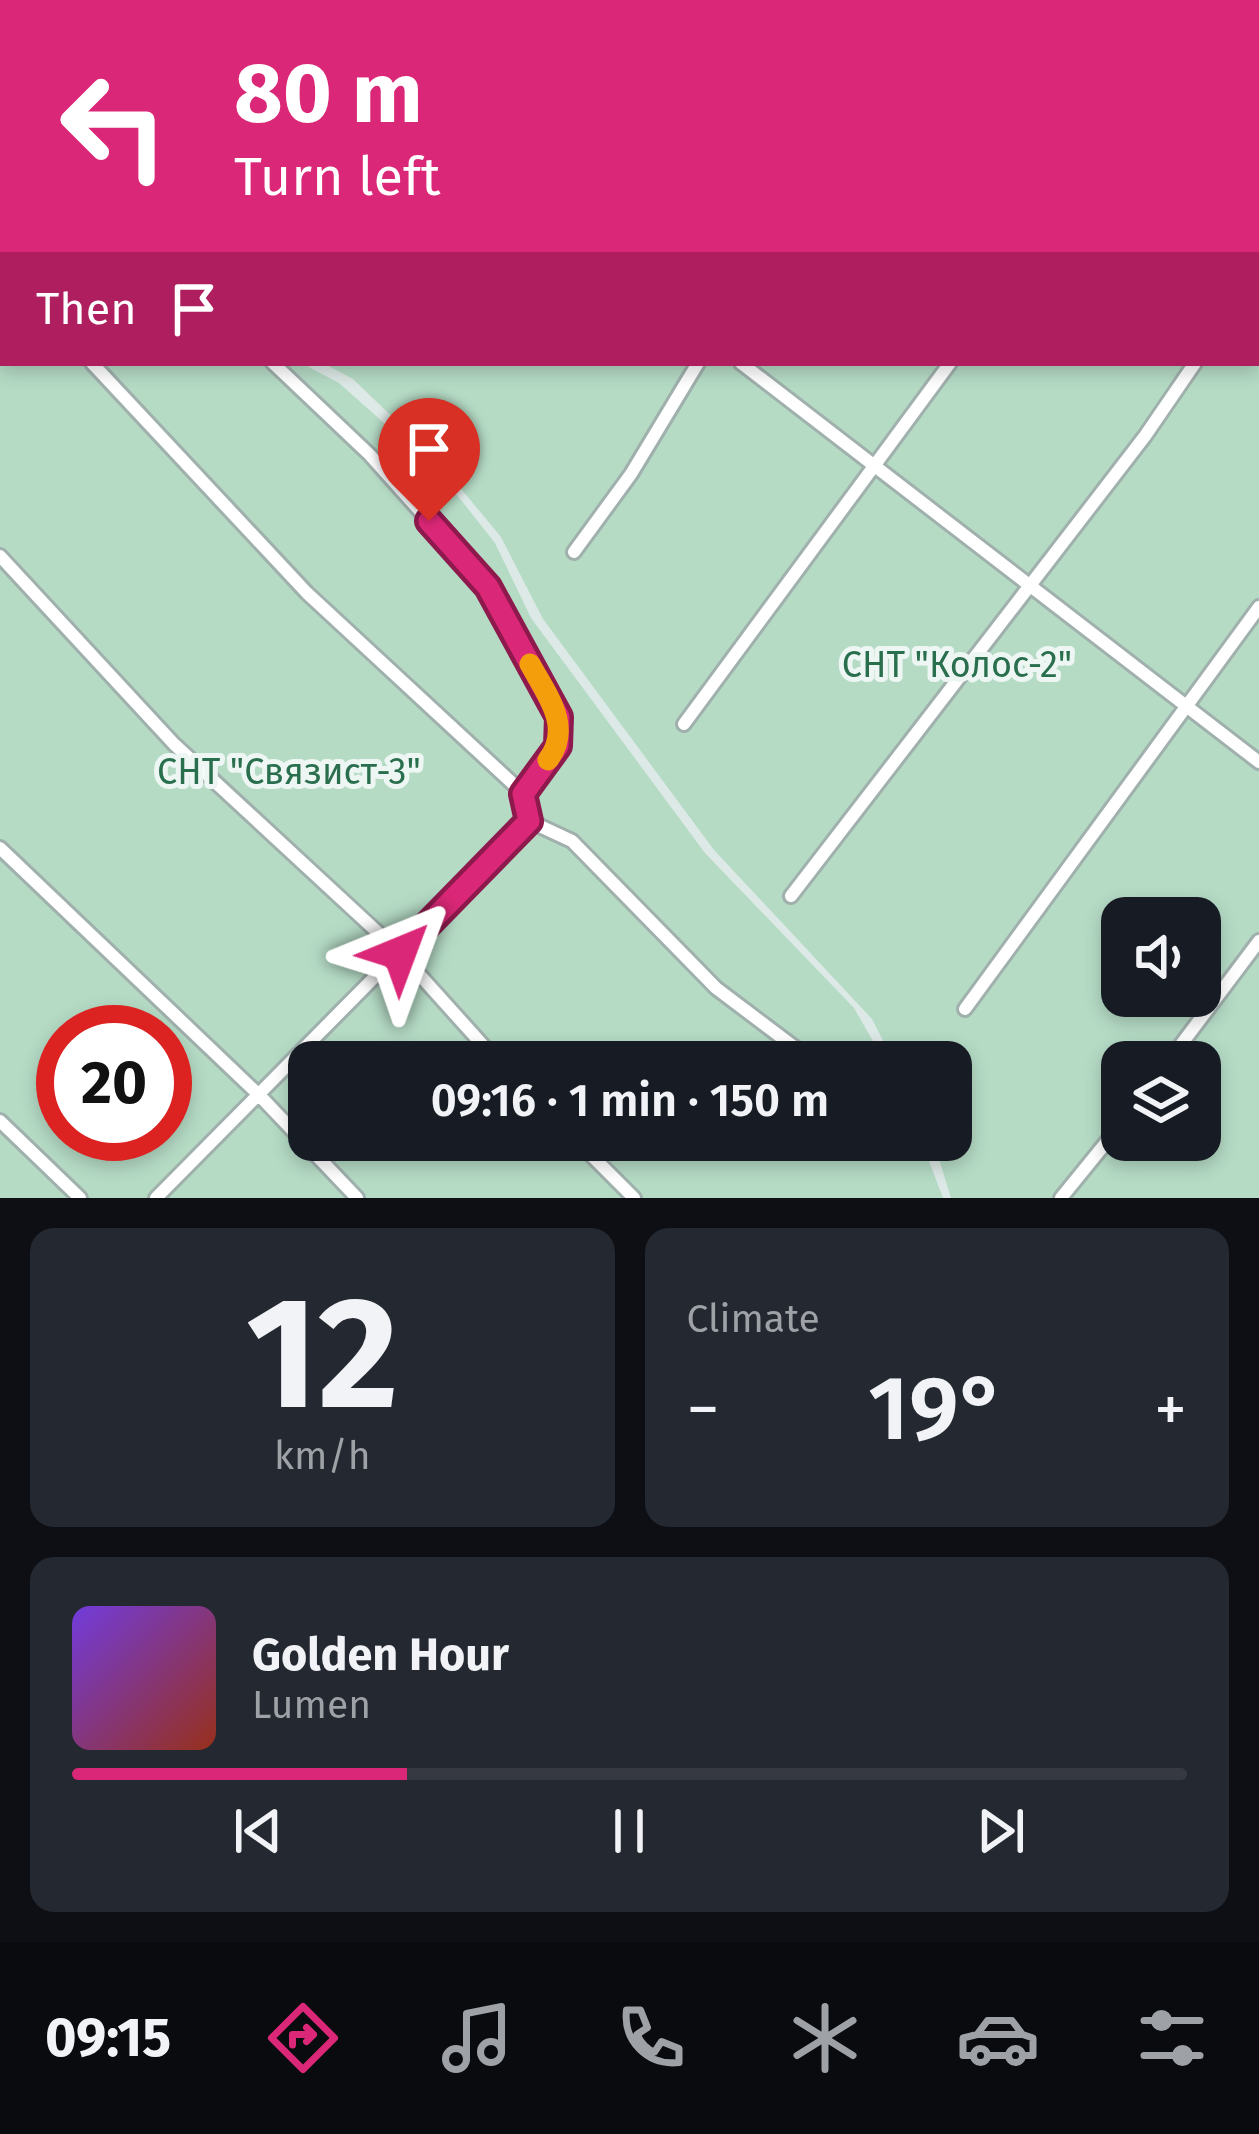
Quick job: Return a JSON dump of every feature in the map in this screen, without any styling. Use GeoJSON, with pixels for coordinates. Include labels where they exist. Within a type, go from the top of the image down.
{"type":"FeatureCollection","features":[{"type":"Feature","properties":{"kind":"lane"},"geometry":{"type":"LineString","coordinates":[[95,366],[307,593],[523,794],[529,821]]}},
{"type":"Feature","properties":{"kind":"lane"},"geometry":{"type":"LineString","coordinates":[[276,366],[370,455],[488,587],[559,717],[558,746],[523,794]]}},
{"type":"Feature","properties":{"kind":"lane"},"geometry":{"type":"LineString","coordinates":[[574,552],[632,474],[696,366]]}},
{"type":"Feature","properties":{"kind":"lane"},"geometry":{"type":"LineString","coordinates":[[746,366],[1259,762]]}},
{"type":"Feature","properties":{"kind":"lane"},"geometry":{"type":"LineString","coordinates":[[684,724],[948,366]]}},
{"type":"Feature","properties":{"kind":"lane"},"geometry":{"type":"LineString","coordinates":[[791,896],[1145,436],[1193,366]]}},
{"type":"Feature","properties":{"kind":"lane"},"geometry":{"type":"LineString","coordinates":[[0,556],[174,744],[400,953],[479,1041]]}},
{"type":"Feature","properties":{"kind":"lane"},"geometry":{"type":"LineString","coordinates":[[965,1009],[1259,607]]}},
{"type":"Feature","properties":{"kind":"lane"},"geometry":{"type":"LineString","coordinates":[[156,1198],[529,821]]}},
{"type":"Feature","properties":{"kind":"lane"},"geometry":{"type":"LineString","coordinates":[[529,821],[572,841],[716,988],[786,1041]]}},
{"type":"Feature","properties":{"kind":"lane"},"geometry":{"type":"LineString","coordinates":[[0,848],[260,1096],[357,1198]]}},
{"type":"Feature","properties":{"kind":"lane"},"geometry":{"type":"LineString","coordinates":[[1184,1041],[1259,941]]}},
{"type":"Feature","properties":{"kind":"lane"},"geometry":{"type":"LineString","coordinates":[[0,1121],[80,1198]]}},
{"type":"Feature","properties":{"kind":"lane"},"geometry":{"type":"LineString","coordinates":[[1061,1198],[1101,1149]]}},
{"type":"Feature","properties":{"kind":"lane"},"geometry":{"type":"LineString","coordinates":[[597,1161],[634,1198]]}},
{"type":"Feature","properties":{"kind":"green space","name":"СНТ \"Связист-3\""},"geometry":{"type":"Polygon","coordinates":[[[0,366],[307,366],[339,383],[438,471],[495,543],[531,618],[705,853],[854,1008],[873,1041],[288,1041],[288,1161],[929,1161],[943,1198],[0,1198],[0,366]]]}},
{"type":"Feature","properties":{"kind":"green space","name":"СНТ \"Колос-2\""},"geometry":{"type":"Polygon","coordinates":[[[329,366],[1259,366],[1259,1198],[951,1198],[940,1161],[972,1161],[972,1041],[883,1041],[872,1019],[714,850],[543,619],[501,537],[438,461],[353,379],[329,366]]]}},
{"type":"Feature","properties":{"kind":"slow traffic"},"geometry":{"type":"LineString","coordinates":[[530,664],[559,717],[558,746],[548,760]]}},
{"type":"Feature","properties":{"kind":"route"},"geometry":{"type":"LineString","coordinates":[[400,953],[529,821],[523,794],[558,746],[559,717],[488,587],[429,521]]}}]}
